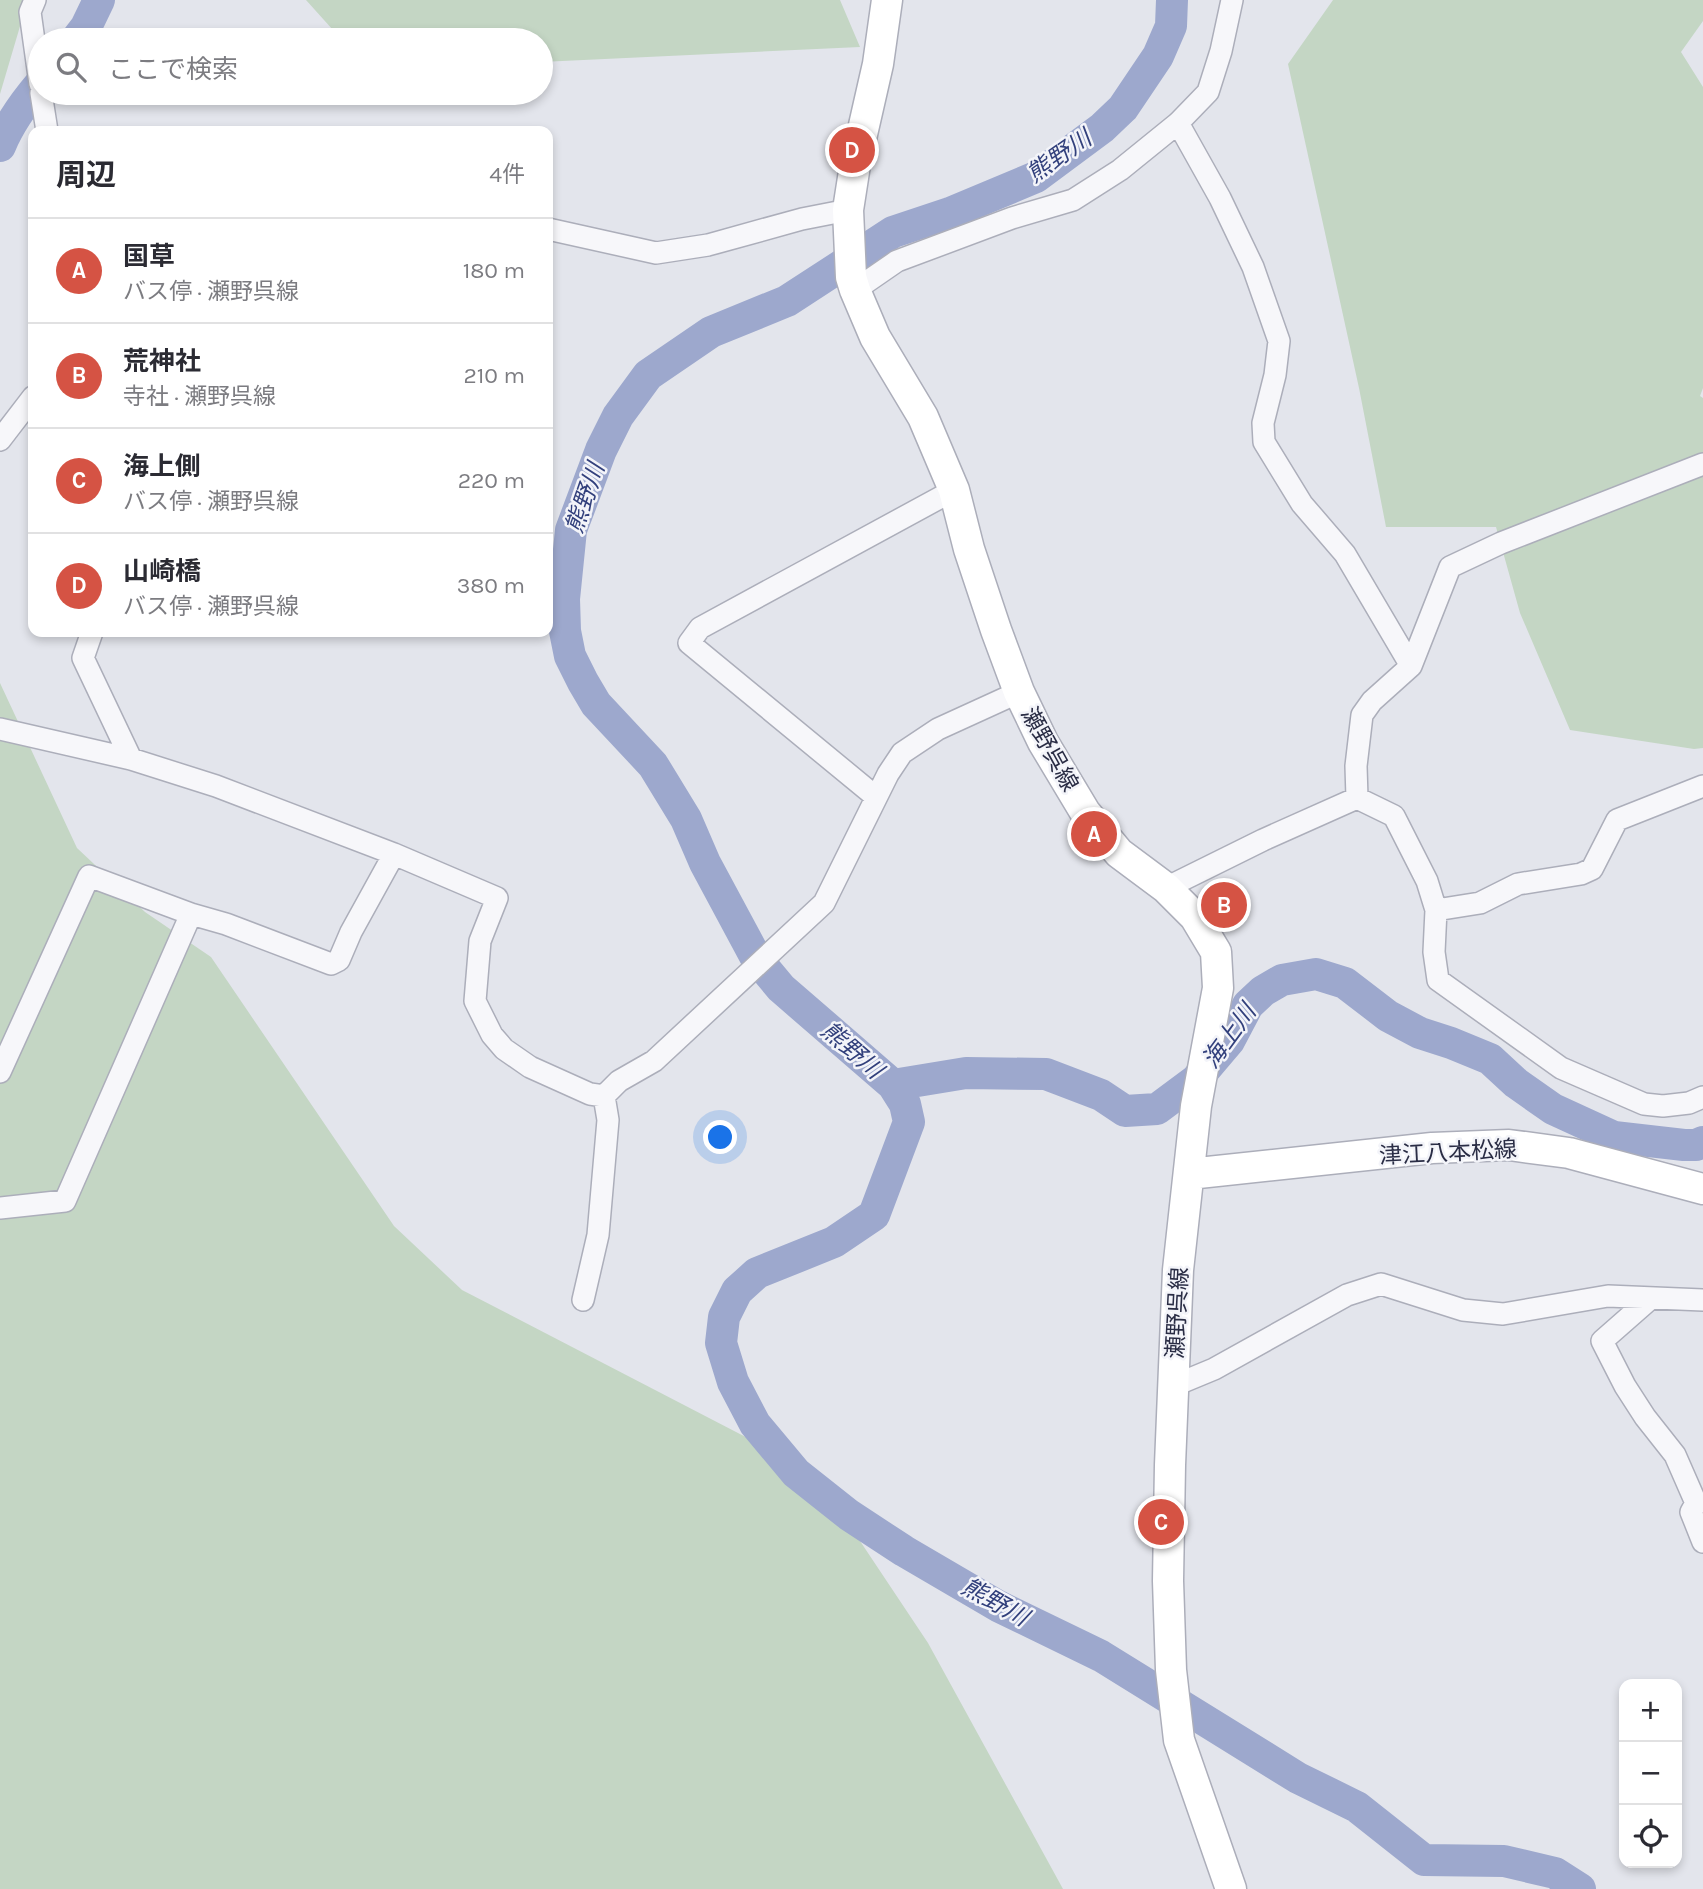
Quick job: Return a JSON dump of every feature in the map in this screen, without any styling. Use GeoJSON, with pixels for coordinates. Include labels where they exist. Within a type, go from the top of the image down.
{"type":"FeatureCollection","features":[{"type":"Feature","properties":{"kind":"main road","name":"瀬野呉線"},"geometry":{"type":"LineString","coordinates":[[887,0],[848,211],[853,283],[875,337],[923,418],[954,490],[969,549],[1019,692],[1043,742],[1085,812],[1119,853],[1166,888],[1195,917],[1216,952],[1218,988],[1196,1106],[1178,1269],[1168,1581],[1171,1670],[1179,1740],[1231,1889]]}},
{"type":"Feature","properties":{"kind":"main road","name":"津江八本松線"},"geometry":{"type":"LineString","coordinates":[[1189,1174],[1432,1149],[1508,1145],[1569,1153],[1703,1189]]}},
{"type":"Feature","properties":{"kind":"street"},"geometry":{"type":"LineString","coordinates":[[853,283],[897,261],[1012,218],[1073,200],[1120,170],[1178,123],[1208,92],[1221,51],[1232,0]]}},
{"type":"Feature","properties":{"kind":"street"},"geometry":{"type":"LineString","coordinates":[[32,6],[34,28]]}},
{"type":"Feature","properties":{"kind":"street"},"geometry":{"type":"LineString","coordinates":[[43,105],[46,126]]}},
{"type":"Feature","properties":{"kind":"street"},"geometry":{"type":"LineString","coordinates":[[1178,123],[1220,198],[1253,268],[1279,341],[1275,375],[1263,423],[1264,442],[1302,504],[1345,554],[1411,666]]}},
{"type":"Feature","properties":{"kind":"street"},"geometry":{"type":"LineString","coordinates":[[553,230],[656,253],[708,245],[802,219],[848,211]]}},
{"type":"Feature","properties":{"kind":"street"},"geometry":{"type":"LineString","coordinates":[[0,440],[28,404]]}},
{"type":"Feature","properties":{"kind":"street"},"geometry":{"type":"LineString","coordinates":[[1357,798],[1356,766],[1362,715],[1372,701],[1411,666],[1450,567],[1703,464]]}},
{"type":"Feature","properties":{"kind":"street"},"geometry":{"type":"LineString","coordinates":[[876,797],[689,643],[700,628],[954,490]]}},
{"type":"Feature","properties":{"kind":"street"},"geometry":{"type":"LineString","coordinates":[[90,637],[83,658],[131,759]]}},
{"type":"Feature","properties":{"kind":"street"},"geometry":{"type":"LineString","coordinates":[[604,1096],[619,1081],[654,1061],[824,903],[876,797],[902,753],[937,729],[1019,692]]}},
{"type":"Feature","properties":{"kind":"street"},"geometry":{"type":"LineString","coordinates":[[0,729],[131,759],[216,786],[394,854],[497,898],[480,941],[475,1001],[492,1035],[504,1049],[530,1067],[590,1094],[604,1096]]}},
{"type":"Feature","properties":{"kind":"street"},"geometry":{"type":"LineString","coordinates":[[1436,910],[1480,903],[1518,884],[1581,874],[1592,869],[1618,820],[1703,786]]}},
{"type":"Feature","properties":{"kind":"street"},"geometry":{"type":"LineString","coordinates":[[1166,888],[1357,798]]}},
{"type":"Feature","properties":{"kind":"street"},"geometry":{"type":"LineString","coordinates":[[1357,798],[1394,816],[1427,881],[1436,910],[1434,952],[1438,980],[1561,1068],[1644,1104],[1663,1106],[1689,1103],[1703,1097]]}},
{"type":"Feature","properties":{"kind":"street"},"geometry":{"type":"LineString","coordinates":[[0,1072],[89,876],[331,964],[340,960],[351,932],[394,854]]}},
{"type":"Feature","properties":{"kind":"street"},"geometry":{"type":"LineString","coordinates":[[0,1208],[65,1201],[191,914]]}},
{"type":"Feature","properties":{"kind":"street"},"geometry":{"type":"LineString","coordinates":[[583,1300],[598,1235],[608,1120],[604,1096]]}},
{"type":"Feature","properties":{"kind":"street"},"geometry":{"type":"LineString","coordinates":[[1173,1387],[1214,1369],[1347,1295],[1381,1284],[1462,1310],[1503,1314],[1608,1296],[1703,1300]]}},
{"type":"Feature","properties":{"kind":"street"},"geometry":{"type":"LineString","coordinates":[[1651,1298],[1602,1341],[1645,1418],[1675,1455],[1696,1503],[1691,1513],[1703,1542]]}},
{"type":"Feature","properties":{"kind":"green space"},"geometry":{"type":"Polygon","coordinates":[[[0,0],[22,0],[26,6],[0,94],[0,0]]]}},
{"type":"Feature","properties":{"kind":"green space"},"geometry":{"type":"Polygon","coordinates":[[[306,0],[840,0],[860,47],[553,61],[553,28],[331,28],[306,0]]]}},
{"type":"Feature","properties":{"kind":"green space"},"geometry":{"type":"Polygon","coordinates":[[[1333,0],[1703,0],[1703,21],[1681,52],[1703,87],[1703,388],[1700,396],[1703,398],[1703,748],[1694,749],[1570,730],[1520,613],[1496,527],[1386,527],[1359,388],[1288,64],[1333,0]]]}},
{"type":"Feature","properties":{"kind":"green space"},"geometry":{"type":"Polygon","coordinates":[[[0,683],[77,848],[145,912],[211,957],[394,1226],[462,1290],[771,1450],[852,1529],[928,1643],[1063,1889],[0,1889],[0,683]]]}},
{"type":"Feature","properties":{"kind":"waterway"},"geometry":{"type":"LineString","coordinates":[[85,28],[99,0]]}},
{"type":"Feature","properties":{"kind":"waterway","name":"熊野川"},"geometry":{"type":"LineString","coordinates":[[1172,0],[1171,26],[1158,56],[1123,108],[1102,128],[1036,177],[950,213],[893,232],[787,301],[711,332],[648,375],[618,416],[601,450],[571,530],[564,599],[565,631],[570,656],[596,704],[653,765],[686,819],[705,863],[756,958],[781,988],[893,1085],[905,1104],[909,1122],[874,1215],[834,1242],[757,1273],[737,1291],[724,1317],[721,1343],[733,1382],[755,1424],[796,1473],[849,1515],[904,1551],[998,1606],[1101,1656],[1298,1778],[1357,1807],[1424,1860],[1504,1861],[1555,1873],[1580,1889]]}},
{"type":"Feature","properties":{"kind":"waterway"},"geometry":{"type":"LineString","coordinates":[[0,146],[28,99]]}},
{"type":"Feature","properties":{"kind":"waterway","name":"海上川"},"geometry":{"type":"LineString","coordinates":[[893,1085],[966,1073],[1046,1074],[1101,1095],[1125,1111],[1157,1109],[1196,1080],[1229,1041],[1248,1005],[1263,991],[1282,980],[1316,974],[1345,983],[1388,1016],[1420,1033],[1490,1059],[1516,1083],[1553,1109],[1614,1137],[1684,1145],[1703,1142]]}},
{"type":"Feature","properties":{"kind":"place","name":"山崎橋"},"geometry":{"type":"Point","coordinates":[852,150]}},
{"type":"Feature","properties":{"kind":"place","name":"国草"},"geometry":{"type":"Point","coordinates":[1094,834]}},
{"type":"Feature","properties":{"kind":"place","name":"荒神社"},"geometry":{"type":"Point","coordinates":[1224,905]}},
{"type":"Feature","properties":{"kind":"place","name":"海上側"},"geometry":{"type":"Point","coordinates":[1161,1522]}}]}
